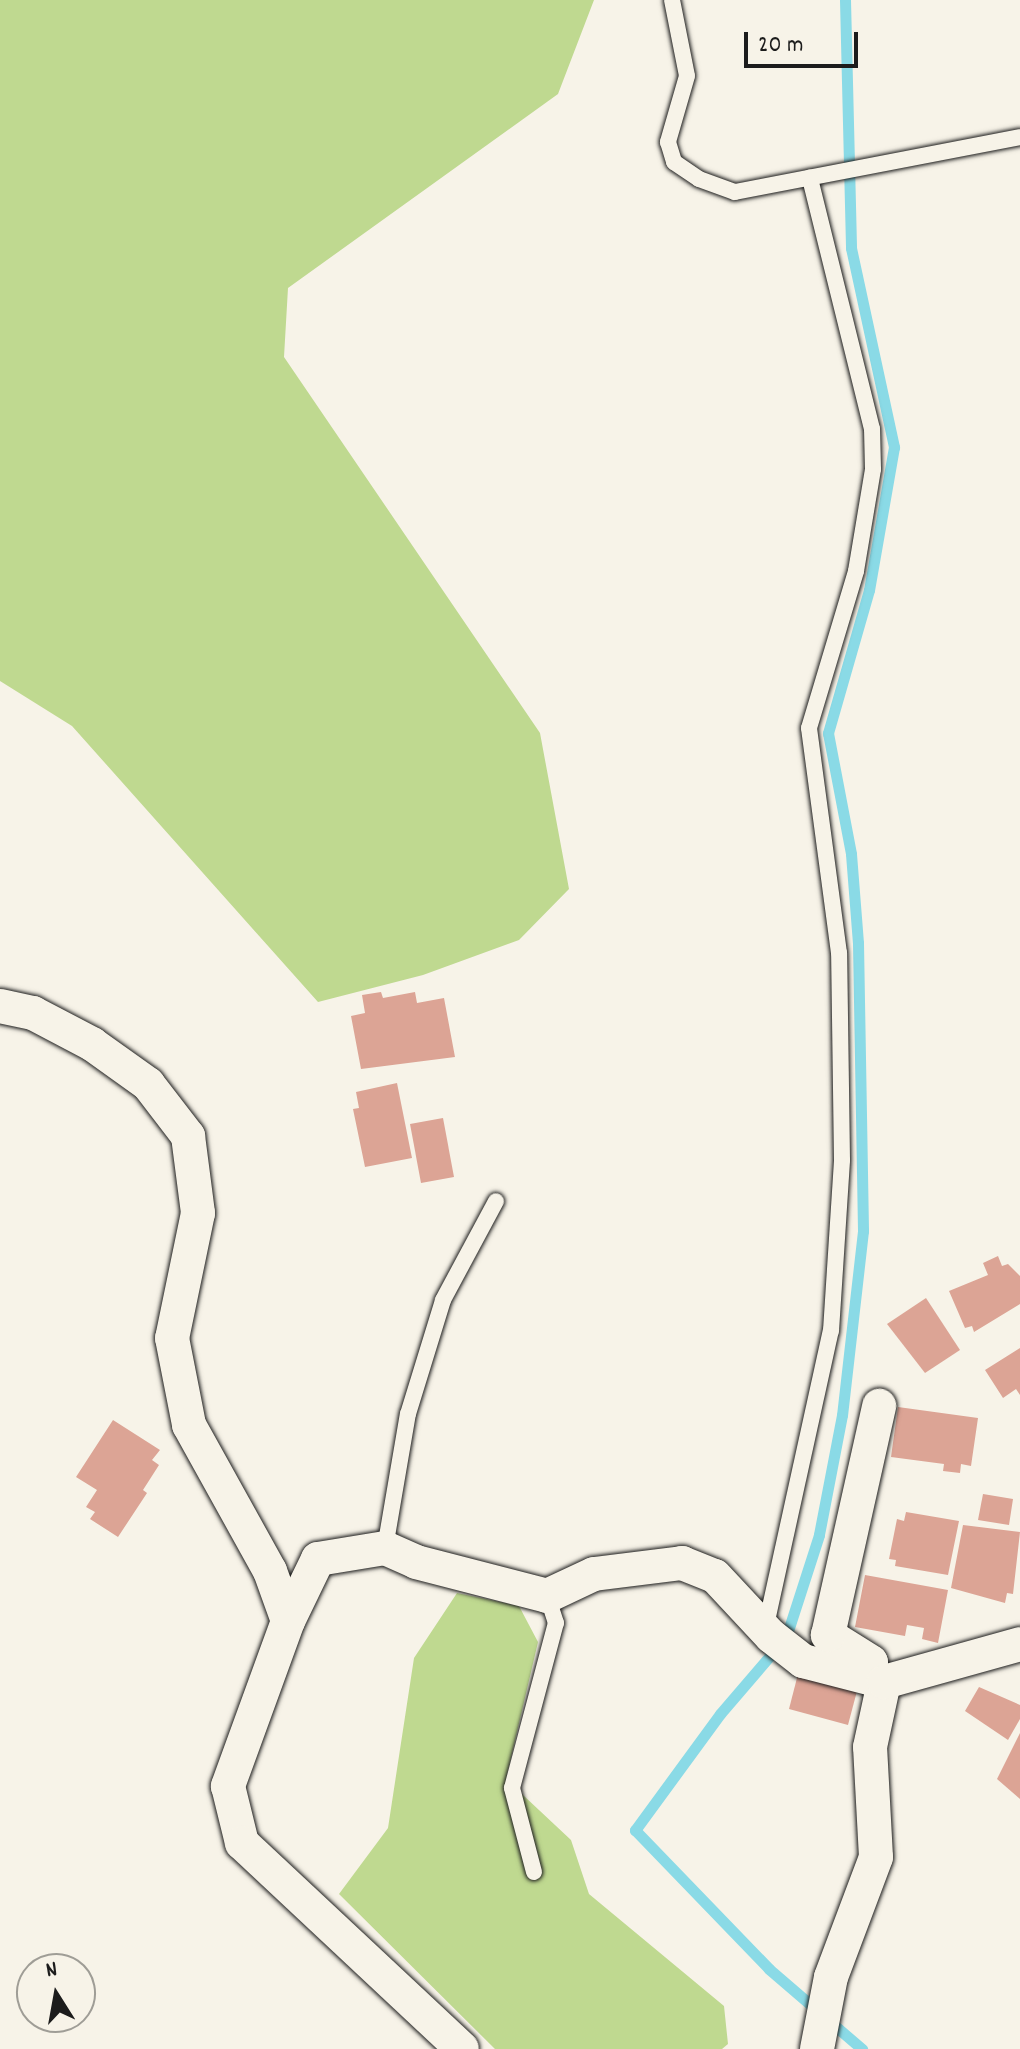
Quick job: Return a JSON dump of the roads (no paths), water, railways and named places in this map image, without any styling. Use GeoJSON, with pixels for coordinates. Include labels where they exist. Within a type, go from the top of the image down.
{"type":"FeatureCollection","features":[{"type":"Feature","properties":{"kind":"street"},"geometry":{"type":"LineString","coordinates":[[0,1006],[33,1013],[92,1044],[148,1084],[188,1136],[198,1213],[172,1338],[189,1425],[270,1571],[288,1621]]}},
{"type":"Feature","properties":{"kind":"street"},"geometry":{"type":"LineString","coordinates":[[817,2042],[831,1977],[876,1857],[870,1747],[876,1679],[871,1662],[828,1635],[879,1406]]}},
{"type":"Feature","properties":{"kind":"street"},"geometry":{"type":"LineString","coordinates":[[462,2049],[242,1843],[228,1786],[288,1621],[318,1559],[385,1548],[416,1562],[547,1596],[594,1574],[682,1563],[715,1576],[768,1633],[803,1661],[876,1679],[1020,1644]]}},
{"type":"Feature","properties":{"kind":"lane"},"geometry":{"type":"LineString","coordinates":[[672,0],[687,76],[668,142],[674,162],[699,179],[735,192],[1020,137]]}},
{"type":"Feature","properties":{"kind":"lane"},"geometry":{"type":"LineString","coordinates":[[768,1633],[831,1331],[842,1160],[839,953],[809,728],[856,571],[873,469],[872,429],[817,177]]}},
{"type":"Feature","properties":{"kind":"lane"},"geometry":{"type":"LineString","coordinates":[[385,1548],[408,1414],[443,1300],[496,1201]]}},
{"type":"Feature","properties":{"kind":"lane"},"geometry":{"type":"LineString","coordinates":[[534,1872],[512,1788],[556,1623],[547,1596]]}},
{"type":"Feature","properties":{"kind":"waterway"},"geometry":{"type":"LineString","coordinates":[[845,0],[851,248],[894,447],[869,590],[828,733],[851,854],[858,943],[863,1231],[842,1415],[819,1535],[786,1637],[720,1714],[635,1830],[769,1969],[862,2049]]}}]}
